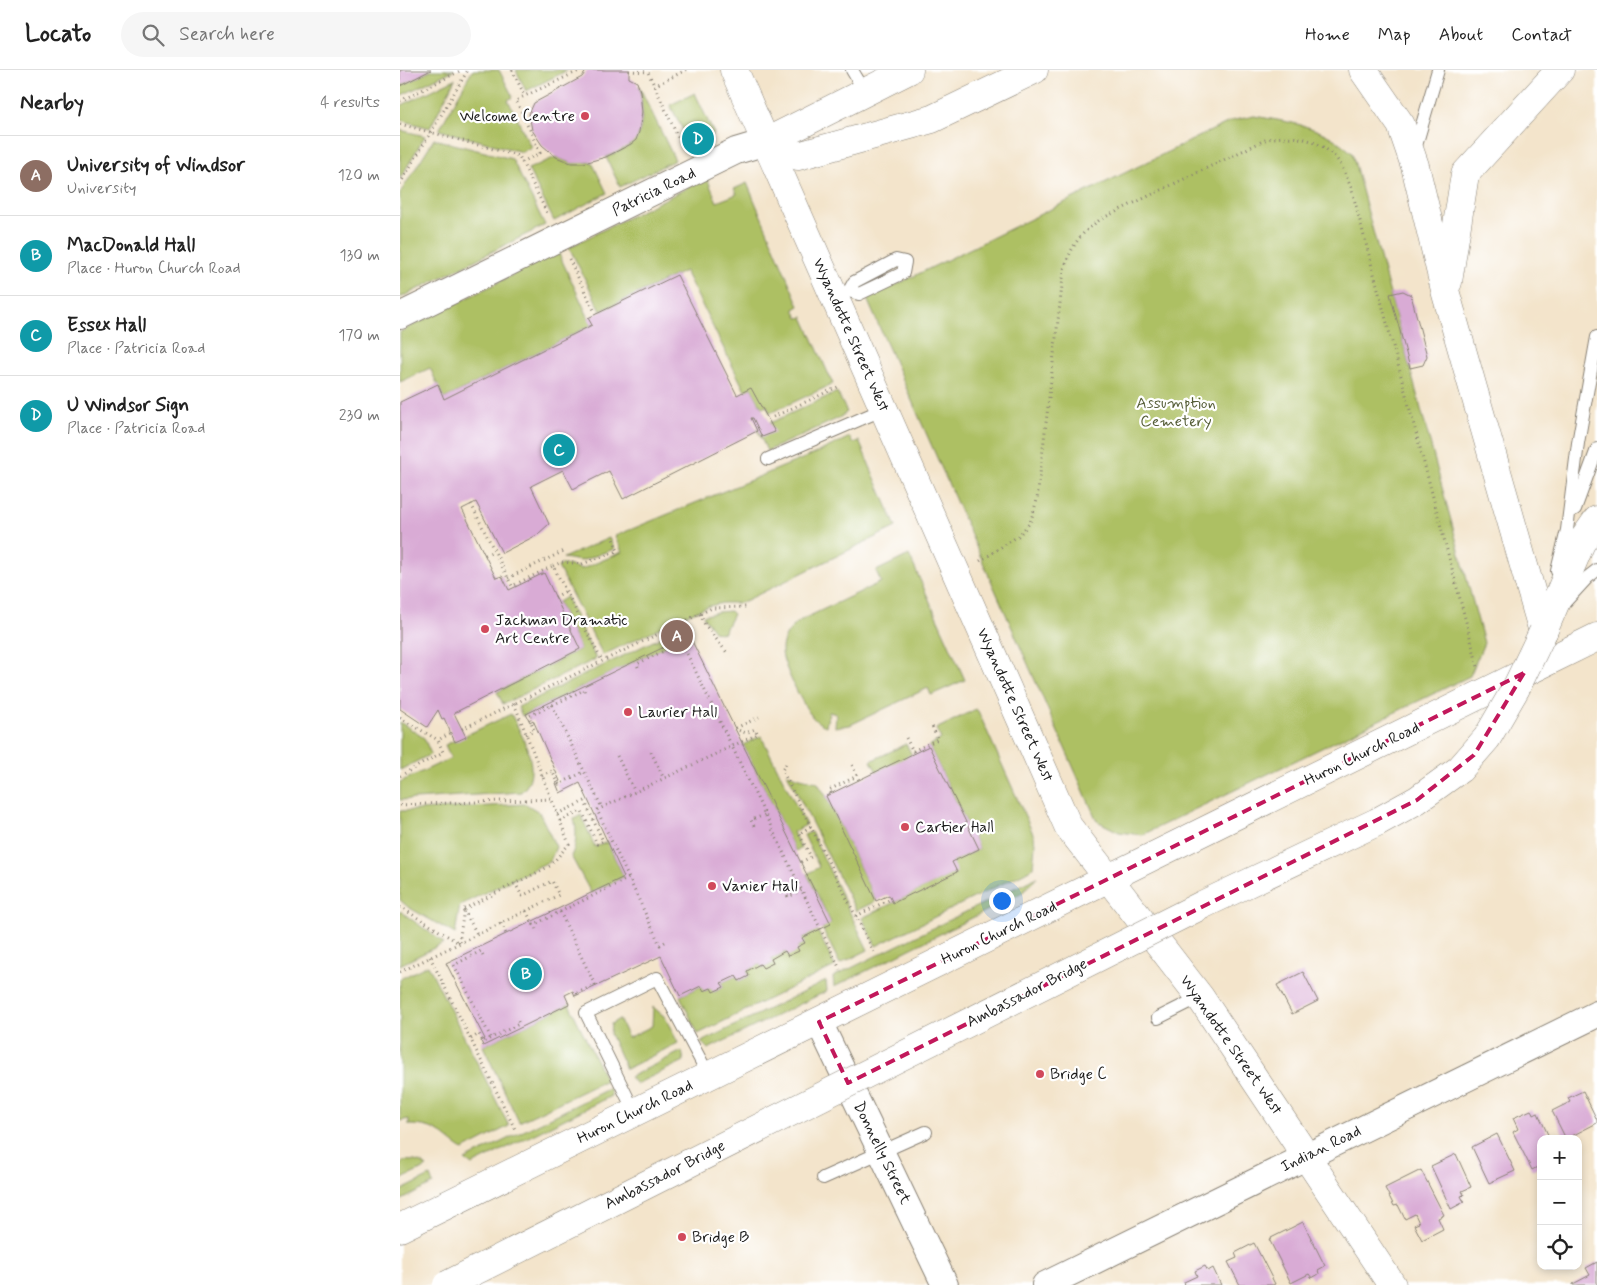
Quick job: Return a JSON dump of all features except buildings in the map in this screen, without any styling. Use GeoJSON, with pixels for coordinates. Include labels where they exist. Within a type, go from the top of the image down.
{"type":"FeatureCollection","features":[{"type":"Feature","properties":{"kind":"main road","name":"Wyandotte Street West"},"geometry":{"type":"LineString","coordinates":[[734,70],[766,142],[842,295],[884,409],[1068,826],[1200,998],[1392,1285]]}},
{"type":"Feature","properties":{"kind":"main road","name":"Patricia Road"},"geometry":{"type":"LineString","coordinates":[[766,142],[858,81],[908,70]]}},
{"type":"Feature","properties":{"kind":"main road"},"geometry":{"type":"LineString","coordinates":[[766,142],[798,156],[932,119],[1034,70]]}},
{"type":"Feature","properties":{"kind":"main road"},"geometry":{"type":"LineString","coordinates":[[1363,70],[1401,125]]}},
{"type":"Feature","properties":{"kind":"main road"},"geometry":{"type":"LineString","coordinates":[[1386,70],[1401,125],[1415,166],[1446,294],[1543,632]]}},
{"type":"Feature","properties":{"kind":"main road"},"geometry":{"type":"LineString","coordinates":[[1446,294],[1465,174],[1560,70]]}},
{"type":"Feature","properties":{"kind":"main road","name":"Ambassador Bridge"},"geometry":{"type":"LineString","coordinates":[[447,1285],[1193,909],[1377,822],[1418,800],[1460,768],[1486,738],[1513,695],[1531,660],[1543,632],[1574,537],[1597,520]]}},
{"type":"Feature","properties":{"kind":"main road","name":"Huron Church Road"},"geometry":{"type":"LineString","coordinates":[[400,1228],[1597,637]]}},
{"type":"Feature","properties":{"kind":"street","name":"Patricia Road"},"geometry":{"type":"LineString","coordinates":[[400,316],[736,151],[766,142]]}},
{"type":"Feature","properties":{"kind":"street","name":"Indian Road"},"geometry":{"type":"LineString","coordinates":[[1045,1285],[1597,1014]]}},
{"type":"Feature","properties":{"kind":"street","name":"Donnelly Street"},"geometry":{"type":"LineString","coordinates":[[819,1022],[944,1285]]}},
{"type":"Feature","properties":{"kind":"lane"},"geometry":{"type":"LineString","coordinates":[[1415,166],[1415,144],[1438,70]]}},
{"type":"Feature","properties":{"kind":"lane"},"geometry":{"type":"LineString","coordinates":[[1574,537],[1578,443],[1597,337]]}},
{"type":"Feature","properties":{"kind":"lane"},"geometry":{"type":"LineString","coordinates":[[1578,443],[1597,385]]}},
{"type":"Feature","properties":{"kind":"lane"},"geometry":{"type":"LineString","coordinates":[[768,458],[884,409]]}},
{"type":"Feature","properties":{"kind":"lane"},"geometry":{"type":"LineString","coordinates":[[1574,537],[1597,449]]}},
{"type":"Feature","properties":{"kind":"lane"},"geometry":{"type":"LineString","coordinates":[[1574,537],[1597,508]]}},
{"type":"Feature","properties":{"kind":"lane"},"geometry":{"type":"LineString","coordinates":[[1543,632],[1568,597],[1597,570]]}},
{"type":"Feature","properties":{"kind":"lane"},"geometry":{"type":"LineString","coordinates":[[635,1113],[586,1013],[657,978],[709,1076]]}},
{"type":"Feature","properties":{"kind":"lane"},"geometry":{"type":"LineString","coordinates":[[1158,1018],[1200,998]]}},
{"type":"Feature","properties":{"kind":"lane"},"geometry":{"type":"LineString","coordinates":[[823,1178],[926,1132]]}},
{"type":"Feature","properties":{"kind":"path"},"geometry":{"type":"LineString","coordinates":[[400,101],[462,70]]}},
{"type":"Feature","properties":{"kind":"path"},"geometry":{"type":"LineString","coordinates":[[400,184],[468,70]]}},
{"type":"Feature","properties":{"kind":"path"},"geometry":{"type":"LineString","coordinates":[[512,70],[525,96]]}},
{"type":"Feature","properties":{"kind":"path"},"geometry":{"type":"LineString","coordinates":[[522,162],[540,153],[516,100],[580,70]]}},
{"type":"Feature","properties":{"kind":"path"},"geometry":{"type":"LineString","coordinates":[[654,86],[686,70]]}},
{"type":"Feature","properties":{"kind":"path"},"geometry":{"type":"LineString","coordinates":[[629,71],[648,72],[685,151]]}},
{"type":"Feature","properties":{"kind":"path"},"geometry":{"type":"LineString","coordinates":[[400,124],[519,156],[596,314]]}},
{"type":"Feature","properties":{"kind":"path"},"geometry":{"type":"LineString","coordinates":[[980,561],[1018,536],[1030,523],[1037,500],[1064,269],[1071,249],[1084,231],[1101,219],[1267,139],[1285,136],[1307,139],[1326,148],[1340,163],[1351,187],[1479,670]]}},
{"type":"Feature","properties":{"kind":"path"},"geometry":{"type":"LineString","coordinates":[[773,417],[840,386]]}},
{"type":"Feature","properties":{"kind":"path"},"geometry":{"type":"LineString","coordinates":[[471,504],[508,578],[508,584],[512,586],[562,562],[582,564],[618,551],[613,539]]}},
{"type":"Feature","properties":{"kind":"path"},"geometry":{"type":"LineString","coordinates":[[484,554],[494,550]]}},
{"type":"Feature","properties":{"kind":"path"},"geometry":{"type":"LineString","coordinates":[[508,578],[564,551]]}},
{"type":"Feature","properties":{"kind":"path"},"geometry":{"type":"LineString","coordinates":[[553,566],[602,661]]}},
{"type":"Feature","properties":{"kind":"path"},"geometry":{"type":"LineString","coordinates":[[555,597],[566,591]]}},
{"type":"Feature","properties":{"kind":"path"},"geometry":{"type":"LineString","coordinates":[[462,729],[712,608],[747,607]]}},
{"type":"Feature","properties":{"kind":"path"},"geometry":{"type":"LineString","coordinates":[[700,614],[728,654]]}},
{"type":"Feature","properties":{"kind":"path"},"geometry":{"type":"LineString","coordinates":[[674,626],[840,969]]}},
{"type":"Feature","properties":{"kind":"path"},"geometry":{"type":"LineString","coordinates":[[638,667],[637,664],[682,642]]}},
{"type":"Feature","properties":{"kind":"path"},"geometry":{"type":"LineString","coordinates":[[526,734],[534,730],[529,716],[584,690],[585,694]]}},
{"type":"Feature","properties":{"kind":"path"},"geometry":{"type":"LineString","coordinates":[[464,909],[550,866],[569,844],[514,703]]}},
{"type":"Feature","properties":{"kind":"path"},"geometry":{"type":"LineString","coordinates":[[552,705],[602,808]]}},
{"type":"Feature","properties":{"kind":"path"},"geometry":{"type":"LineString","coordinates":[[665,942],[660,945],[597,810],[758,734],[755,729],[746,733],[735,729],[759,717]]}},
{"type":"Feature","properties":{"kind":"path"},"geometry":{"type":"LineString","coordinates":[[400,718],[438,740],[444,752],[400,776]]}},
{"type":"Feature","properties":{"kind":"path"},"geometry":{"type":"LineString","coordinates":[[906,738],[914,752],[938,739],[932,726]]}},
{"type":"Feature","properties":{"kind":"path"},"geometry":{"type":"LineString","coordinates":[[438,740],[451,733]]}},
{"type":"Feature","properties":{"kind":"path"},"geometry":{"type":"LineString","coordinates":[[651,752],[664,778]]}},
{"type":"Feature","properties":{"kind":"path"},"geometry":{"type":"LineString","coordinates":[[617,756],[635,792]]}},
{"type":"Feature","properties":{"kind":"path"},"geometry":{"type":"LineString","coordinates":[[786,764],[782,770],[874,952]]}},
{"type":"Feature","properties":{"kind":"path"},"geometry":{"type":"LineString","coordinates":[[831,793],[830,790],[858,778],[852,765]]}},
{"type":"Feature","properties":{"kind":"path"},"geometry":{"type":"LineString","coordinates":[[542,776],[552,771],[559,784],[584,772]]}},
{"type":"Feature","properties":{"kind":"path"},"geometry":{"type":"LineString","coordinates":[[400,805],[550,799]]}},
{"type":"Feature","properties":{"kind":"path"},"geometry":{"type":"LineString","coordinates":[[557,814],[586,801],[603,841],[597,844],[582,811],[560,821]]}},
{"type":"Feature","properties":{"kind":"path"},"geometry":{"type":"LineString","coordinates":[[754,826],[751,820],[765,815]]}},
{"type":"Feature","properties":{"kind":"path"},"geometry":{"type":"LineString","coordinates":[[801,862],[811,857],[799,834],[811,826]]}},
{"type":"Feature","properties":{"kind":"path"},"geometry":{"type":"LineString","coordinates":[[526,911],[534,927],[629,878]]}},
{"type":"Feature","properties":{"kind":"path"},"geometry":{"type":"LineString","coordinates":[[400,972],[559,895],[552,880],[522,896],[515,883]]}},
{"type":"Feature","properties":{"kind":"path"},"geometry":{"type":"LineString","coordinates":[[783,887],[788,897],[802,890]]}},
{"type":"Feature","properties":{"kind":"path"},"geometry":{"type":"LineString","coordinates":[[636,894],[641,892]]}},
{"type":"Feature","properties":{"kind":"path"},"geometry":{"type":"LineString","coordinates":[[856,916],[891,899]]}},
{"type":"Feature","properties":{"kind":"path"},"geometry":{"type":"LineString","coordinates":[[400,907],[459,943]]}},
{"type":"Feature","properties":{"kind":"path"},"geometry":{"type":"LineString","coordinates":[[464,909],[477,934]]}},
{"type":"Feature","properties":{"kind":"path"},"geometry":{"type":"LineString","coordinates":[[459,943],[464,909]]}},
{"type":"Feature","properties":{"kind":"path"},"geometry":{"type":"LineString","coordinates":[[560,912],[596,984],[577,994],[576,990]]}},
{"type":"Feature","properties":{"kind":"path"},"geometry":{"type":"LineString","coordinates":[[501,923],[506,934]]}},
{"type":"Feature","properties":{"kind":"path"},"geometry":{"type":"LineString","coordinates":[[484,955],[481,951],[454,965],[491,1038]]}},
{"type":"Feature","properties":{"kind":"path"},"geometry":{"type":"LineString","coordinates":[[430,957],[515,1129]]}},
{"type":"Feature","properties":{"kind":"path"},"geometry":{"type":"LineString","coordinates":[[470,1039],[479,1034],[483,1042],[519,1024],[517,1019]]}},
{"type":"Feature","properties":{"kind":"highlighted area"},"geometry":{"type":"Polygon","coordinates":[[[1524,673],[1474,755],[1417,800],[848,1083],[819,1022],[1524,673]]]}},
{"type":"Feature","properties":{"kind":"green space"},"geometry":{"type":"Polygon","coordinates":[[[431,70],[454,70],[400,96],[400,86],[431,70]]]}},
{"type":"Feature","properties":{"kind":"green space"},"geometry":{"type":"Polygon","coordinates":[[[474,70],[499,70],[513,97],[508,100],[531,147],[522,152],[439,130],[474,70]]]}},
{"type":"Feature","properties":{"kind":"green space"},"geometry":{"type":"Polygon","coordinates":[[[516,70],[568,70],[526,91],[516,70]]]}},
{"type":"Feature","properties":{"kind":"green space"},"geometry":{"type":"Polygon","coordinates":[[[455,79],[430,128],[400,120],[400,106],[455,79]]]}},
{"type":"Feature","properties":{"kind":"green space"},"geometry":{"type":"Polygon","coordinates":[[[639,86],[675,160],[620,187],[606,157],[628,146],[634,141],[640,130],[642,114],[639,86]]]}},
{"type":"Feature","properties":{"kind":"green space"},"geometry":{"type":"Polygon","coordinates":[[[695,93],[714,134],[705,138],[708,145],[694,151],[670,105],[695,93]]]}},
{"type":"Feature","properties":{"kind":"green space","name":"Assumption Cemetery"},"geometry":{"type":"Polygon","coordinates":[[[1254,116],[1294,123],[1318,131],[1330,136],[1352,153],[1484,643],[1470,676],[1142,835],[1119,832],[1097,821],[867,299],[1231,121],[1254,116]]]}},
{"type":"Feature","properties":{"kind":"green space"},"geometry":{"type":"Polygon","coordinates":[[[400,130],[425,136],[400,179],[400,130]]]}},
{"type":"Feature","properties":{"kind":"green space"},"geometry":{"type":"Polygon","coordinates":[[[434,139],[512,159],[545,225],[400,298],[400,193],[434,139]]]}},
{"type":"Feature","properties":{"kind":"green space"},"geometry":{"type":"Polygon","coordinates":[[[556,157],[571,163],[592,162],[607,193],[554,221],[528,169],[556,157]]]}},
{"type":"Feature","properties":{"kind":"green space"},"geometry":{"type":"Polygon","coordinates":[[[707,178],[717,202],[737,194],[734,189],[747,183],[799,306],[794,309],[798,318],[803,317],[833,384],[770,413],[767,406],[762,408],[751,388],[745,391],[685,271],[601,311],[569,247],[707,178]]]}},
{"type":"Feature","properties":{"kind":"green space"},"geometry":{"type":"Polygon","coordinates":[[[558,252],[592,325],[444,399],[430,368],[400,382],[400,332],[558,252]]]}},
{"type":"Feature","properties":{"kind":"green space"},"geometry":{"type":"Polygon","coordinates":[[[837,392],[847,412],[839,418],[767,451],[757,429],[837,392]]]}},
{"type":"Feature","properties":{"kind":"green space"},"geometry":{"type":"Polygon","coordinates":[[[850,437],[852,443],[859,441],[896,527],[741,603],[723,603],[709,606],[603,655],[558,567],[563,564],[582,569],[622,552],[615,536],[814,454],[850,437]]]}},
{"type":"Feature","properties":{"kind":"green space"},"geometry":{"type":"Polygon","coordinates":[[[609,538],[614,549],[581,561],[563,558],[609,538]]]}},
{"type":"Feature","properties":{"kind":"green space"},"geometry":{"type":"Polygon","coordinates":[[[909,555],[965,680],[931,695],[928,688],[850,725],[835,727],[836,714],[829,712],[826,726],[817,722],[807,710],[789,675],[782,652],[785,638],[790,630],[801,620],[881,582],[876,571],[909,555]]]}},
{"type":"Feature","properties":{"kind":"green space"},"geometry":{"type":"Polygon","coordinates":[[[566,597],[596,659],[503,704],[497,692],[580,649],[558,602],[566,597]]]}},
{"type":"Feature","properties":{"kind":"green space"},"geometry":{"type":"Polygon","coordinates":[[[730,611],[733,614],[724,632],[719,633],[714,631],[703,616],[717,612],[730,611]]]}},
{"type":"Feature","properties":{"kind":"green space"},"geometry":{"type":"Polygon","coordinates":[[[674,631],[679,640],[522,716],[518,707],[674,631]]]}},
{"type":"Feature","properties":{"kind":"green space"},"geometry":{"type":"Polygon","coordinates":[[[976,709],[1034,836],[1033,867],[876,946],[862,918],[956,872],[952,862],[979,849],[929,746],[941,739],[936,729],[976,709]]]}},
{"type":"Feature","properties":{"kind":"green space"},"geometry":{"type":"Polygon","coordinates":[[[511,714],[525,743],[531,765],[531,775],[528,784],[521,792],[400,800],[400,782],[451,758],[445,745],[511,714]]]}},
{"type":"Feature","properties":{"kind":"green space"},"geometry":{"type":"Polygon","coordinates":[[[400,722],[424,738],[431,754],[400,770],[400,722]]]}},
{"type":"Feature","properties":{"kind":"green space"},"geometry":{"type":"Polygon","coordinates":[[[761,736],[806,825],[793,832],[801,849],[795,851],[743,745],[761,736]]]}},
{"type":"Feature","properties":{"kind":"green space"},"geometry":{"type":"Polygon","coordinates":[[[906,744],[912,755],[877,772],[871,761],[906,744]]]}},
{"type":"Feature","properties":{"kind":"green space"},"geometry":{"type":"Polygon","coordinates":[[[787,773],[817,782],[826,796],[876,901],[856,911],[787,773]]]}},
{"type":"Feature","properties":{"kind":"green space"},"geometry":{"type":"Polygon","coordinates":[[[526,804],[539,812],[556,847],[550,861],[460,905],[455,934],[408,907],[400,900],[400,811],[526,804]]]}},
{"type":"Feature","properties":{"kind":"green space"},"geometry":{"type":"Polygon","coordinates":[[[581,815],[595,847],[607,842],[624,877],[591,893],[571,856],[576,838],[574,819],[581,815]]]}},
{"type":"Feature","properties":{"kind":"green space"},"geometry":{"type":"Polygon","coordinates":[[[811,832],[868,950],[840,964],[822,928],[831,923],[807,874],[819,867],[804,835],[811,832]]]}},
{"type":"Feature","properties":{"kind":"green space"},"geometry":{"type":"Polygon","coordinates":[[[1037,877],[1022,893],[834,987],[833,977],[1037,877]]]}},
{"type":"Feature","properties":{"kind":"green space"},"geometry":{"type":"Polygon","coordinates":[[[400,911],[444,943],[400,965],[400,911]]]}},
{"type":"Feature","properties":{"kind":"green space"},"geometry":{"type":"Polygon","coordinates":[[[817,930],[835,966],[698,1034],[680,996],[701,986],[704,991],[711,988],[714,992],[724,987],[721,983],[736,976],[739,981],[749,976],[747,971],[760,964],[763,968],[773,963],[771,959],[805,943],[802,938],[817,930]]]}},
{"type":"Feature","properties":{"kind":"green space"},"geometry":{"type":"Polygon","coordinates":[[[428,965],[509,1126],[463,1150],[433,1129],[409,1125],[409,1119],[400,1121],[400,979],[428,965]]]}},
{"type":"Feature","properties":{"kind":"green space"},"geometry":{"type":"Polygon","coordinates":[[[826,981],[827,991],[708,1049],[701,1042],[826,981]]]}},
{"type":"Feature","properties":{"kind":"green space"},"geometry":{"type":"Polygon","coordinates":[[[569,1004],[606,1080],[519,1122],[483,1046],[569,1004]]]}},
{"type":"Feature","properties":{"kind":"green space"},"geometry":{"type":"Polygon","coordinates":[[[653,1007],[665,1017],[678,1043],[626,1069],[610,1034],[611,1024],[619,1019],[628,1038],[652,1026],[653,1007]]]}},
{"type":"Feature","properties":{"kind":"green space"},"geometry":{"type":"Polygon","coordinates":[[[682,1051],[684,1061],[636,1084],[630,1077],[682,1051]]]}},
{"type":"Feature","properties":{"kind":"green space"},"geometry":{"type":"Polygon","coordinates":[[[610,1088],[611,1096],[472,1165],[465,1160],[610,1088]]]}},
{"type":"Feature","properties":{"kind":"green space"},"geometry":{"type":"Polygon","coordinates":[[[404,1161],[416,1161],[427,1167],[400,1180],[400,1165],[404,1161]]]}},
{"type":"Feature","properties":{"kind":"green space"},"geometry":{"type":"Polygon","coordinates":[[[430,1176],[433,1184],[402,1200],[400,1191],[430,1176]]]}},
{"type":"Feature","properties":{"kind":"place","name":"Welcome Centre"},"geometry":{"type":"Point","coordinates":[585,116]}},
{"type":"Feature","properties":{"kind":"place","name":"U Windsor Sign"},"geometry":{"type":"Point","coordinates":[698,139]}},
{"type":"Feature","properties":{"kind":"place","name":"Essex Hall"},"geometry":{"type":"Point","coordinates":[559,450]}},
{"type":"Feature","properties":{"kind":"place","name":"Jackman Dramatic Art Centre"},"geometry":{"type":"Point","coordinates":[485,629]}},
{"type":"Feature","properties":{"kind":"place","name":"University of Windsor"},"geometry":{"type":"Point","coordinates":[677,636]}},
{"type":"Feature","properties":{"kind":"place","name":"Laurier Hall"},"geometry":{"type":"Point","coordinates":[628,712]}},
{"type":"Feature","properties":{"kind":"place","name":"Cartier Hall"},"geometry":{"type":"Point","coordinates":[905,827]}},
{"type":"Feature","properties":{"kind":"place","name":"Vanier Hall"},"geometry":{"type":"Point","coordinates":[712,886]}},
{"type":"Feature","properties":{"kind":"place","name":"MacDonald Hall"},"geometry":{"type":"Point","coordinates":[526,974]}},
{"type":"Feature","properties":{"kind":"place","name":"Bridge C"},"geometry":{"type":"Point","coordinates":[1040,1074]}},
{"type":"Feature","properties":{"kind":"place","name":"Bridge B"},"geometry":{"type":"Point","coordinates":[682,1237]}}]}
